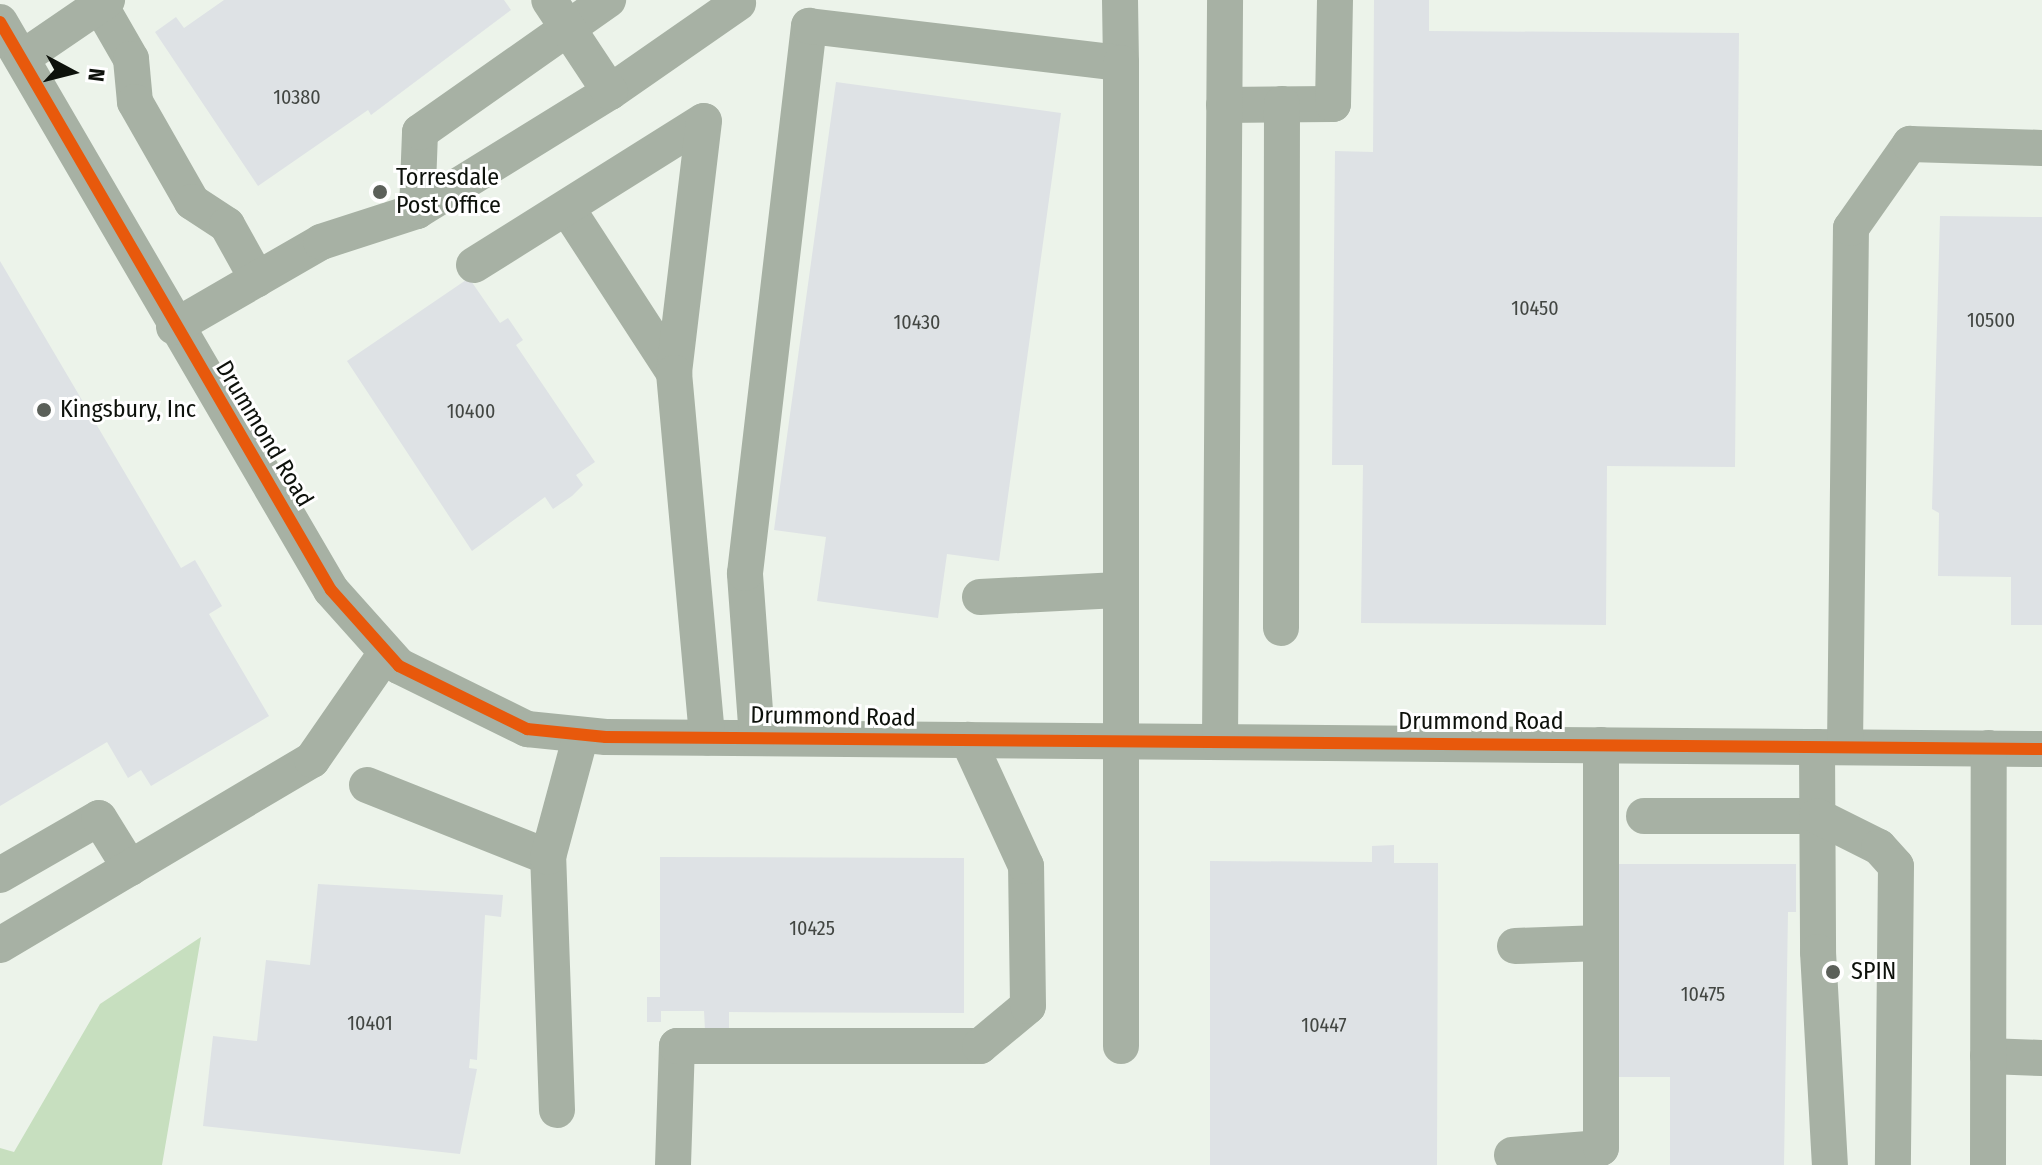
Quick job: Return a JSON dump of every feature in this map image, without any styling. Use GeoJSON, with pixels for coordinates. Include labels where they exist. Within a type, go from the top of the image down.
{"type":"FeatureCollection","features":[{"type":"Feature","properties":{"kind":"street"},"geometry":{"type":"LineString","coordinates":[[1120,0],[1117,741],[1121,1046]]}},
{"type":"Feature","properties":{"kind":"street"},"geometry":{"type":"LineString","coordinates":[[1220,742],[1225,0]]}},
{"type":"Feature","properties":{"kind":"street"},"geometry":{"type":"LineString","coordinates":[[1224,105],[1333,104],[1335,0]]}},
{"type":"Feature","properties":{"kind":"street"},"geometry":{"type":"LineString","coordinates":[[22,58],[104,3],[131,59],[135,102],[185,190],[227,225],[257,279]]}},
{"type":"Feature","properties":{"kind":"street"},"geometry":{"type":"LineString","coordinates":[[174,327],[321,242],[417,211],[610,92],[738,3]]}},
{"type":"Feature","properties":{"kind":"street"},"geometry":{"type":"LineString","coordinates":[[417,211],[420,132],[579,8],[610,92]]}},
{"type":"Feature","properties":{"kind":"street"},"geometry":{"type":"LineString","coordinates":[[757,738],[745,573],[820,13],[1121,63]]}},
{"type":"Feature","properties":{"kind":"street","name":"Drummond Road"},"geometry":{"type":"LineString","coordinates":[[0,22],[174,327],[331,590],[386,653],[458,701],[527,729],[581,735],[707,738],[2042,749]]}},
{"type":"Feature","properties":{"kind":"street"},"geometry":{"type":"LineString","coordinates":[[1281,628],[1282,104]]}},
{"type":"Feature","properties":{"kind":"street"},"geometry":{"type":"LineString","coordinates":[[474,265],[704,121],[674,373],[707,738]]}},
{"type":"Feature","properties":{"kind":"street"},"geometry":{"type":"LineString","coordinates":[[1830,1165],[1817,816],[1831,747],[1851,228],[1910,144],[2042,148]]}},
{"type":"Feature","properties":{"kind":"street"},"geometry":{"type":"LineString","coordinates":[[567,208],[674,373]]}},
{"type":"Feature","properties":{"kind":"street"},"geometry":{"type":"LineString","coordinates":[[1222,451],[1281,453]]}},
{"type":"Feature","properties":{"kind":"street"},"geometry":{"type":"LineString","coordinates":[[980,597],[1118,590]]}},
{"type":"Feature","properties":{"kind":"street"},"geometry":{"type":"LineString","coordinates":[[0,945],[312,760],[386,653]]}},
{"type":"Feature","properties":{"kind":"street"},"geometry":{"type":"LineString","coordinates":[[557,1110],[548,857],[581,735]]}},
{"type":"Feature","properties":{"kind":"street"},"geometry":{"type":"LineString","coordinates":[[673,1165],[677,1046],[980,1046],[1028,1006],[1026,866],[968,740]]}},
{"type":"Feature","properties":{"kind":"street"},"geometry":{"type":"LineString","coordinates":[[1512,1155],[1601,1148],[1601,745]]}},
{"type":"Feature","properties":{"kind":"street"},"geometry":{"type":"LineString","coordinates":[[1988,1165],[1989,748]]}},
{"type":"Feature","properties":{"kind":"street"},"geometry":{"type":"LineString","coordinates":[[367,785],[548,857]]}},
{"type":"Feature","properties":{"kind":"street"},"geometry":{"type":"LineString","coordinates":[[1644,816],[1817,816],[1879,847],[1896,866],[1893,1165]]}},
{"type":"Feature","properties":{"kind":"street"},"geometry":{"type":"LineString","coordinates":[[0,875],[99,818],[130,868]]}},
{"type":"Feature","properties":{"kind":"street"},"geometry":{"type":"LineString","coordinates":[[1515,946],[1601,943]]}},
{"type":"Feature","properties":{"kind":"street"},"geometry":{"type":"LineString","coordinates":[[1988,1056],[2042,1058]]}},
{"type":"Feature","properties":{"kind":"green space"},"geometry":{"type":"Polygon","coordinates":[[[201,937],[162,1165],[0,1165],[0,1148],[14,1152],[100,1004],[201,937]]]}},
{"type":"Feature","properties":{"kind":"building"},"geometry":{"type":"Polygon","coordinates":[[[224,0],[504,0],[511,10],[371,115],[368,110],[258,186],[155,32],[176,17],[184,28],[224,0]]]}},
{"type":"Feature","properties":{"kind":"building"},"geometry":{"type":"Polygon","coordinates":[[[1374,0],[1429,0],[1429,31],[1739,33],[1735,467],[1607,466],[1606,625],[1361,623],[1363,465],[1332,465],[1335,151],[1373,152],[1374,0]]]}},
{"type":"Feature","properties":{"kind":"building"},"geometry":{"type":"Polygon","coordinates":[[[836,82],[1061,113],[999,561],[947,554],[938,618],[817,601],[826,537],[774,530],[836,82]]]}},
{"type":"Feature","properties":{"kind":"building"},"geometry":{"type":"Polygon","coordinates":[[[1940,216],[2042,217],[2042,625],[2011,625],[2011,577],[1938,576],[1939,513],[1932,509],[1940,216]]]}},
{"type":"Feature","properties":{"kind":"building","name":"Kingsbury, Inc"},"geometry":{"type":"Polygon","coordinates":[[[0,261],[181,568],[195,560],[222,606],[209,614],[269,716],[151,786],[141,770],[128,778],[107,742],[0,806],[0,261]]]}},
{"type":"Feature","properties":{"kind":"building"},"geometry":{"type":"Polygon","coordinates":[[[469,278],[500,323],[508,318],[523,340],[516,345],[595,462],[576,475],[583,485],[572,496],[553,509],[545,497],[472,551],[347,361],[469,278]]]}},
{"type":"Feature","properties":{"kind":"building"},"geometry":{"type":"Polygon","coordinates":[[[1394,845],[1394,863],[1438,863],[1437,1165],[1210,1165],[1210,861],[1372,862],[1372,846],[1394,845]]]}},
{"type":"Feature","properties":{"kind":"building"},"geometry":{"type":"Polygon","coordinates":[[[660,857],[964,858],[964,1013],[729,1012],[729,1030],[705,1030],[704,1011],[661,1011],[661,1022],[647,1022],[647,997],[660,997],[660,857]]]}},
{"type":"Feature","properties":{"kind":"building"},"geometry":{"type":"Polygon","coordinates":[[[1617,864],[1796,864],[1796,912],[1788,912],[1784,1165],[1670,1165],[1670,1077],[1617,1077],[1617,864]]]}},
{"type":"Feature","properties":{"kind":"building"},"geometry":{"type":"Polygon","coordinates":[[[318,884],[503,895],[501,917],[485,915],[477,1060],[470,1059],[469,1068],[477,1069],[460,1154],[203,1126],[213,1036],[257,1041],[266,960],[310,965],[318,884]]]}},
{"type":"Feature","properties":{"kind":"cycle path"},"geometry":{"type":"LineString","coordinates":[[0,22],[331,590],[399,666],[527,729],[606,737],[2042,749]]}},
{"type":"Feature","properties":{"kind":"place","name":"Torresdale Post Office"},"geometry":{"type":"Point","coordinates":[380,192]}},
{"type":"Feature","properties":{"kind":"place","name":"Kingsbury, Inc"},"geometry":{"type":"Point","coordinates":[44,410]}},
{"type":"Feature","properties":{"kind":"place","name":"SPIN"},"geometry":{"type":"Point","coordinates":[1833,972]}}]}
